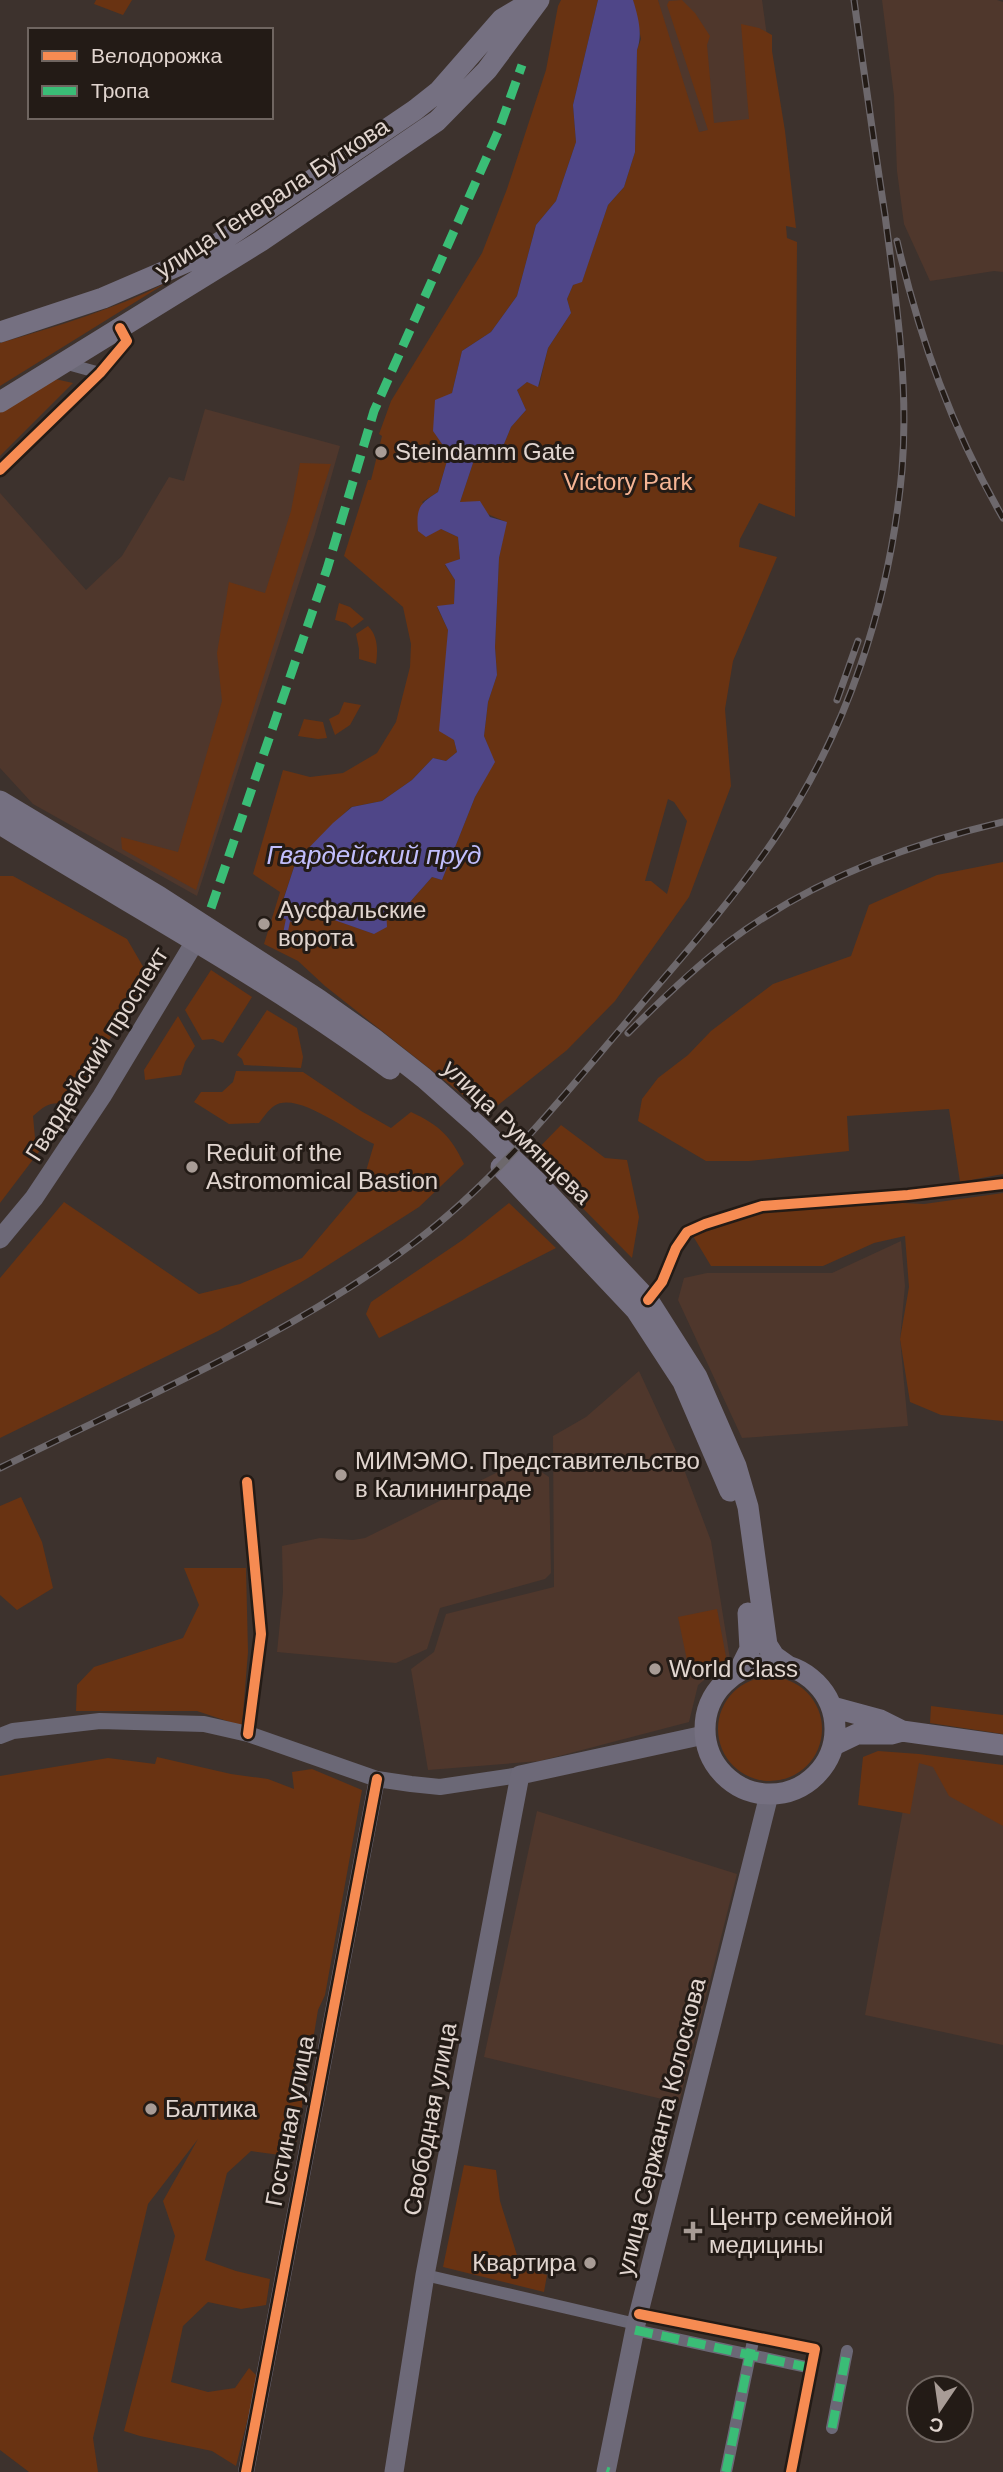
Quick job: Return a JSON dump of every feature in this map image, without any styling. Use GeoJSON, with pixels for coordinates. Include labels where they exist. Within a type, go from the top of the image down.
{"type":"FeatureCollection","features":[{"type":"Feature","properties":{"kind":"main road","name":"улица Генерала Буткова"},"geometry":{"type":"LineString","coordinates":[[0,332],[103,298],[198,257],[415,110],[439,91],[502,19],[534,0]]}},
{"type":"Feature","properties":{"kind":"main road","name":"улица Генерала Буткова"},"geometry":{"type":"LineString","coordinates":[[0,402],[261,241],[437,121],[486,70],[539,0]]}},
{"type":"Feature","properties":{"kind":"main road","name":"улица Румянцева"},"geometry":{"type":"LineString","coordinates":[[0,801],[201,934],[472,1129],[648,1300],[697,1377],[736,1465],[748,1507],[767,1645],[774,1656],[788,1666]]}},
{"type":"Feature","properties":{"kind":"main road","name":"улица Румянцева"},"geometry":{"type":"LineString","coordinates":[[0,824],[201,934]]}},
{"type":"Feature","properties":{"kind":"main road","name":"Гвардейский проспект"},"geometry":{"type":"LineString","coordinates":[[0,1239],[34,1198],[102,1096],[201,934]]}},
{"type":"Feature","properties":{"kind":"main road","name":"улица Румянцева"},"geometry":{"type":"LineString","coordinates":[[529,1185],[636,1310],[683,1382],[710,1442],[729,1488],[744,1574],[751,1632],[750,1649],[739,1671]]}},
{"type":"Feature","properties":{"kind":"main road"},"geometry":{"type":"LineString","coordinates":[[762,1664],[788,1666],[807,1675],[822,1689],[832,1707],[834,1745],[825,1764],[811,1780],[791,1791],[769,1795],[746,1790],[725,1777],[710,1758],[704,1735],[706,1710],[718,1688],[739,1671],[762,1664]]}},
{"type":"Feature","properties":{"kind":"main road"},"geometry":{"type":"LineString","coordinates":[[832,1707],[880,1720],[902,1731],[1003,1745]]}},
{"type":"Feature","properties":{"kind":"main road"},"geometry":{"type":"LineString","coordinates":[[834,1745],[857,1734],[891,1734],[902,1731]]}},
{"type":"Feature","properties":{"kind":"main road"},"geometry":{"type":"LineString","coordinates":[[520,1775],[704,1735]]}},
{"type":"Feature","properties":{"kind":"main road","name":"Свободная улица"},"geometry":{"type":"LineString","coordinates":[[394,2472],[425,2275],[520,1775]]}},
{"type":"Feature","properties":{"kind":"main road","name":"улица Сержанта Колоскова"},"geometry":{"type":"LineString","coordinates":[[607,2472],[637,2323],[769,1795]]}},
{"type":"Feature","properties":{"kind":"street"},"geometry":{"type":"LineString","coordinates":[[0,470],[100,373],[127,341],[120,328]]}},
{"type":"Feature","properties":{"kind":"street"},"geometry":{"type":"LineString","coordinates":[[63,363],[100,373]]}},
{"type":"Feature","properties":{"kind":"street"},"geometry":{"type":"LineString","coordinates":[[648,1300],[662,1282],[676,1248],[687,1233],[705,1224],[762,1206],[908,1195],[1003,1184]]}},
{"type":"Feature","properties":{"kind":"street"},"geometry":{"type":"LineString","coordinates":[[247,1482],[261,1634],[248,1734]]}},
{"type":"Feature","properties":{"kind":"street"},"geometry":{"type":"LineString","coordinates":[[0,1736],[13,1731],[100,1721],[204,1724],[248,1734],[377,1779],[440,1787],[520,1775]]}},
{"type":"Feature","properties":{"kind":"street","name":"Гостиная улица"},"geometry":{"type":"LineString","coordinates":[[246,2472],[377,1779]]}},
{"type":"Feature","properties":{"kind":"street"},"geometry":{"type":"LineString","coordinates":[[425,2275],[637,2323],[750,2355],[811,2368]]}},
{"type":"Feature","properties":{"kind":"street"},"geometry":{"type":"LineString","coordinates":[[637,2323],[754,2336],[815,2349],[791,2472]]}},
{"type":"Feature","properties":{"kind":"street"},"geometry":{"type":"LineString","coordinates":[[726,2472],[754,2336]]}},
{"type":"Feature","properties":{"kind":"street"},"geometry":{"type":"LineString","coordinates":[[832,2428],[847,2351]]}},
{"type":"Feature","properties":{"kind":"shaded area"},"geometry":{"type":"Polygon","coordinates":[[[658,0],[762,0],[779,123],[672,135],[658,0]]]}},
{"type":"Feature","properties":{"kind":"shaded area"},"geometry":{"type":"Polygon","coordinates":[[[882,0],[1003,2],[1003,272],[930,281],[904,224],[897,171],[894,96],[882,0]]]}},
{"type":"Feature","properties":{"kind":"shaded area"},"geometry":{"type":"Polygon","coordinates":[[[205,409],[340,446],[315,534],[197,896],[33,804],[0,768],[0,493],[86,590],[122,556],[169,477],[184,481],[205,409]]]}},
{"type":"Feature","properties":{"kind":"shaded area"},"geometry":{"type":"Polygon","coordinates":[[[901,1241],[905,1286],[900,1339],[908,1426],[742,1438],[678,1300],[684,1278],[707,1273],[832,1273],[901,1241]]]}},
{"type":"Feature","properties":{"kind":"shaded area"},"geometry":{"type":"Polygon","coordinates":[[[639,1371],[682,1464],[711,1541],[730,1659],[698,1685],[689,1722],[540,1761],[428,1770],[411,1669],[434,1652],[446,1614],[554,1587],[553,1436],[586,1417],[639,1371]]]}},
{"type":"Feature","properties":{"kind":"shaded area"},"geometry":{"type":"Polygon","coordinates":[[[514,1464],[540,1471],[549,1477],[551,1573],[545,1579],[440,1608],[427,1649],[396,1663],[277,1652],[283,1592],[282,1546],[320,1538],[365,1538],[514,1464]]]}},
{"type":"Feature","properties":{"kind":"shaded area"},"geometry":{"type":"Polygon","coordinates":[[[913,1756],[1003,1767],[1003,2045],[865,2015],[913,1756]]]}},
{"type":"Feature","properties":{"kind":"shaded area"},"geometry":{"type":"Polygon","coordinates":[[[537,1811],[737,1874],[679,2103],[484,2057],[537,1811]]]}},
{"type":"Feature","properties":{"kind":"green space"},"geometry":{"type":"Polygon","coordinates":[[[96,0],[132,0],[123,15],[94,4],[96,0]]]}},
{"type":"Feature","properties":{"kind":"green space","name":"Victory Park"},"geometry":{"type":"Polygon","coordinates":[[[561,0],[598,0],[573,105],[576,142],[556,201],[536,225],[517,296],[491,332],[462,351],[452,393],[433,430],[449,454],[438,492],[422,502],[441,529],[458,537],[460,559],[445,565],[455,580],[454,604],[437,607],[448,630],[446,674],[442,693],[457,752],[446,761],[433,758],[412,780],[382,801],[351,807],[296,861],[278,915],[298,925],[305,909],[374,934],[386,905],[410,902],[432,877],[442,880],[475,797],[494,762],[484,736],[488,702],[497,675],[495,647],[499,558],[506,522],[460,502],[476,454],[504,444],[511,427],[526,410],[517,390],[527,382],[539,386],[548,348],[571,313],[567,299],[573,285],[582,281],[608,205],[624,187],[635,152],[637,50],[641,39],[633,0],[658,0],[699,132],[708,130],[667,5],[669,1],[682,0],[695,13],[710,36],[707,45],[714,123],[749,119],[741,24],[759,28],[772,35],[796,228],[786,226],[787,238],[797,242],[795,517],[759,503],[740,539],[739,547],[777,557],[733,661],[725,709],[731,786],[689,897],[615,1001],[567,1050],[487,1114],[325,986],[298,961],[264,944],[280,892],[253,874],[283,770],[310,777],[343,773],[377,753],[396,722],[410,667],[411,644],[403,607],[344,556],[368,480],[371,480],[382,436],[379,434],[391,401],[482,253],[507,189],[546,70],[561,0]],[[668,799],[645,881],[651,881],[667,894],[687,821],[674,802],[668,799]]]}},
{"type":"Feature","properties":{"kind":"green space"},"geometry":{"type":"Polygon","coordinates":[[[166,283],[0,386],[0,343],[64,324],[166,283]]]}},
{"type":"Feature","properties":{"kind":"green space"},"geometry":{"type":"Polygon","coordinates":[[[55,379],[73,383],[0,456],[0,412],[55,379]]]}},
{"type":"Feature","properties":{"kind":"green space"},"geometry":{"type":"Polygon","coordinates":[[[300,463],[331,464],[196,890],[122,849],[121,837],[178,852],[222,701],[217,653],[229,582],[265,593],[291,511],[300,463]]]}},
{"type":"Feature","properties":{"kind":"green space"},"geometry":{"type":"Polygon","coordinates":[[[339,603],[350,607],[364,619],[352,628],[335,620],[339,603]]]}},
{"type":"Feature","properties":{"kind":"green space"},"geometry":{"type":"Polygon","coordinates":[[[368,626],[374,634],[376,664],[359,659],[356,634],[368,626]]]}},
{"type":"Feature","properties":{"kind":"green space"},"geometry":{"type":"Polygon","coordinates":[[[344,702],[361,705],[350,725],[335,735],[329,719],[339,714],[344,702]]]}},
{"type":"Feature","properties":{"kind":"green space"},"geometry":{"type":"Polygon","coordinates":[[[304,719],[323,722],[327,738],[298,736],[304,719]]]}},
{"type":"Feature","properties":{"kind":"green space"},"geometry":{"type":"Polygon","coordinates":[[[1003,862],[1003,1174],[960,1182],[949,1109],[847,1116],[849,1151],[749,1161],[706,1161],[638,1121],[642,1099],[658,1078],[688,1055],[711,1031],[773,984],[851,956],[869,905],[937,875],[1003,862]]]}},
{"type":"Feature","properties":{"kind":"green space"},"geometry":{"type":"Polygon","coordinates":[[[0,876],[13,876],[127,939],[148,975],[70,1105],[50,1104],[33,1116],[35,1138],[41,1149],[0,1203],[0,876]]]}},
{"type":"Feature","properties":{"kind":"green space"},"geometry":{"type":"Polygon","coordinates":[[[211,970],[252,997],[223,1043],[213,1039],[202,1040],[185,1010],[211,970]]]}},
{"type":"Feature","properties":{"kind":"green space"},"geometry":{"type":"Polygon","coordinates":[[[267,1010],[297,1028],[303,1057],[301,1068],[244,1065],[237,1055],[267,1010]]]}},
{"type":"Feature","properties":{"kind":"green space"},"geometry":{"type":"Polygon","coordinates":[[[178,1016],[195,1046],[181,1075],[145,1080],[144,1070],[178,1016]]]}},
{"type":"Feature","properties":{"kind":"green space"},"geometry":{"type":"Polygon","coordinates":[[[236,1071],[303,1072],[391,1128],[411,1112],[443,1132],[464,1164],[419,1207],[308,1278],[218,1331],[0,1438],[0,1278],[64,1202],[199,1294],[240,1284],[302,1258],[361,1188],[374,1144],[324,1115],[310,1108],[284,1103],[274,1106],[259,1123],[229,1124],[194,1102],[201,1092],[222,1092],[233,1082],[236,1071]]]}},
{"type":"Feature","properties":{"kind":"green space"},"geometry":{"type":"Polygon","coordinates":[[[561,1125],[605,1158],[627,1160],[639,1217],[632,1258],[531,1156],[561,1125]]]}},
{"type":"Feature","properties":{"kind":"green space"},"geometry":{"type":"Polygon","coordinates":[[[1003,1193],[1003,1421],[941,1415],[910,1402],[900,1339],[909,1287],[905,1236],[874,1243],[823,1266],[711,1266],[693,1236],[763,1212],[924,1204],[1003,1193]]]}},
{"type":"Feature","properties":{"kind":"green space"},"geometry":{"type":"Polygon","coordinates":[[[509,1203],[556,1248],[379,1338],[366,1314],[371,1302],[464,1239],[509,1203]]]}},
{"type":"Feature","properties":{"kind":"green space"},"geometry":{"type":"Polygon","coordinates":[[[21,1497],[42,1542],[53,1588],[17,1610],[0,1595],[0,1506],[21,1497]]]}},
{"type":"Feature","properties":{"kind":"green space"},"geometry":{"type":"Polygon","coordinates":[[[184,1568],[246,1568],[248,1652],[242,1726],[197,1711],[76,1711],[77,1685],[94,1667],[183,1638],[199,1605],[184,1568]]]}},
{"type":"Feature","properties":{"kind":"green space"},"geometry":{"type":"Polygon","coordinates":[[[717,1609],[727,1662],[689,1670],[678,1617],[717,1609]]]}},
{"type":"Feature","properties":{"kind":"green space"},"geometry":{"type":"Polygon","coordinates":[[[770,1677],[790,1681],[807,1692],[818,1709],[822,1729],[818,1749],[807,1766],[790,1777],[770,1781],[750,1777],[733,1766],[722,1749],[718,1729],[722,1709],[733,1692],[750,1681],[770,1677]]]}},
{"type":"Feature","properties":{"kind":"green space"},"geometry":{"type":"Polygon","coordinates":[[[931,1706],[1003,1715],[1003,1734],[930,1723],[931,1706]]]}},
{"type":"Feature","properties":{"kind":"green space"},"geometry":{"type":"Polygon","coordinates":[[[878,1751],[1003,1765],[1003,1826],[949,1796],[933,1767],[919,1763],[910,1814],[858,1805],[863,1757],[878,1751]]]}},
{"type":"Feature","properties":{"kind":"green space","name":"Балтика"},"geometry":{"type":"Polygon","coordinates":[[[157,1757],[231,1774],[268,1779],[294,1789],[292,1772],[312,1769],[362,1790],[325,1995],[318,2010],[296,2143],[280,2155],[251,2151],[227,2173],[205,2260],[270,2279],[266,2305],[241,2309],[208,2302],[183,2326],[171,2382],[208,2392],[235,2388],[249,2368],[258,2377],[236,2466],[212,2451],[124,2431],[175,2236],[163,2201],[198,2139],[148,2204],[93,2438],[98,2472],[29,2472],[0,2450],[0,1776],[108,1758],[155,1764],[157,1757]]]}},
{"type":"Feature","properties":{"kind":"green space"},"geometry":{"type":"Polygon","coordinates":[[[464,2165],[496,2170],[500,2201],[521,2268],[547,2275],[544,2292],[443,2267],[464,2165]]]}},
{"type":"Feature","properties":{"kind":"water","name":"Гвардейский пруд"},"geometry":{"type":"Polygon","coordinates":[[[598,0],[633,0],[637,12],[640,31],[637,50],[635,152],[624,187],[608,205],[582,282],[573,285],[567,299],[571,313],[548,348],[538,387],[527,382],[517,390],[526,410],[511,427],[504,444],[476,454],[460,502],[480,501],[490,517],[507,522],[499,558],[495,647],[497,675],[488,702],[484,736],[495,762],[475,797],[442,880],[432,877],[410,902],[386,905],[387,927],[374,934],[306,910],[299,925],[278,916],[296,861],[352,807],[382,801],[412,780],[433,758],[446,761],[457,752],[454,740],[439,731],[448,630],[437,606],[454,604],[455,580],[445,564],[460,559],[458,537],[441,529],[426,537],[418,531],[420,507],[438,492],[449,454],[433,431],[435,400],[452,393],[462,351],[491,332],[517,296],[536,225],[556,201],[576,142],[573,105],[598,0]]]}},
{"type":"Feature","properties":{"kind":"waterway"},"geometry":{"type":"LineString","coordinates":[[286,930],[288,920]]}},
{"type":"Feature","properties":{"kind":"railway"},"geometry":{"type":"LineString","coordinates":[[0,1468],[266,1337],[367,1276],[444,1219],[522,1143],[678,962],[755,866],[800,799],[844,710],[876,616],[896,519],[902,470],[904,406],[897,310],[854,0]]}},
{"type":"Feature","properties":{"kind":"railway"},"geometry":{"type":"LineString","coordinates":[[897,241],[916,314],[939,383],[968,451],[1003,518]]}},
{"type":"Feature","properties":{"kind":"railway"},"geometry":{"type":"LineString","coordinates":[[837,700],[858,641]]}},
{"type":"Feature","properties":{"kind":"railway"},"geometry":{"type":"LineString","coordinates":[[628,1033],[714,953],[758,921],[791,902],[824,884],[894,854],[1003,822]]}},
{"type":"Feature","properties":{"kind":"marked path"},"geometry":{"type":"LineString","coordinates":[[211,908],[327,569],[374,411],[498,132],[522,65]]}},
{"type":"Feature","properties":{"kind":"marked path"},"geometry":{"type":"LineString","coordinates":[[635,2330],[811,2368]]}},
{"type":"Feature","properties":{"kind":"marked path"},"geometry":{"type":"LineString","coordinates":[[726,2472],[751,2349]]}},
{"type":"Feature","properties":{"kind":"marked path"},"geometry":{"type":"LineString","coordinates":[[832,2428],[847,2351]]}},
{"type":"Feature","properties":{"kind":"cycle path"},"geometry":{"type":"LineString","coordinates":[[0,470],[100,373],[127,341],[120,328]]}},
{"type":"Feature","properties":{"kind":"cycle path"},"geometry":{"type":"LineString","coordinates":[[648,1300],[662,1282],[676,1248],[687,1232],[705,1224],[762,1206],[908,1195],[1003,1184]]}},
{"type":"Feature","properties":{"kind":"cycle path"},"geometry":{"type":"LineString","coordinates":[[247,1482],[261,1634],[248,1734]]}},
{"type":"Feature","properties":{"kind":"cycle path"},"geometry":{"type":"LineString","coordinates":[[246,2472],[377,1779]]}},
{"type":"Feature","properties":{"kind":"cycle path"},"geometry":{"type":"LineString","coordinates":[[639,2314],[815,2349],[791,2472]]}},
{"type":"Feature","properties":{"kind":"place","name":"Steindamm Gate"},"geometry":{"type":"Point","coordinates":[381,452]}},
{"type":"Feature","properties":{"kind":"place","name":"Аусфальские ворота"},"geometry":{"type":"Point","coordinates":[264,924]}},
{"type":"Feature","properties":{"kind":"place","name":"Reduit of the Astromomical Bastion"},"geometry":{"type":"Point","coordinates":[192,1167]}},
{"type":"Feature","properties":{"kind":"place","name":"МИМЭМО. Представительство в Калининграде"},"geometry":{"type":"Point","coordinates":[341,1475]}},
{"type":"Feature","properties":{"kind":"place","name":"World Class"},"geometry":{"type":"Point","coordinates":[655,1669]}},
{"type":"Feature","properties":{"kind":"place","name":"Балтика"},"geometry":{"type":"Point","coordinates":[151,2109]}},
{"type":"Feature","properties":{"kind":"place","name":"Центр семейной медицины"},"geometry":{"type":"Point","coordinates":[693,2231]}},
{"type":"Feature","properties":{"kind":"place","name":"Квартира"},"geometry":{"type":"Point","coordinates":[590,2263]}}]}
